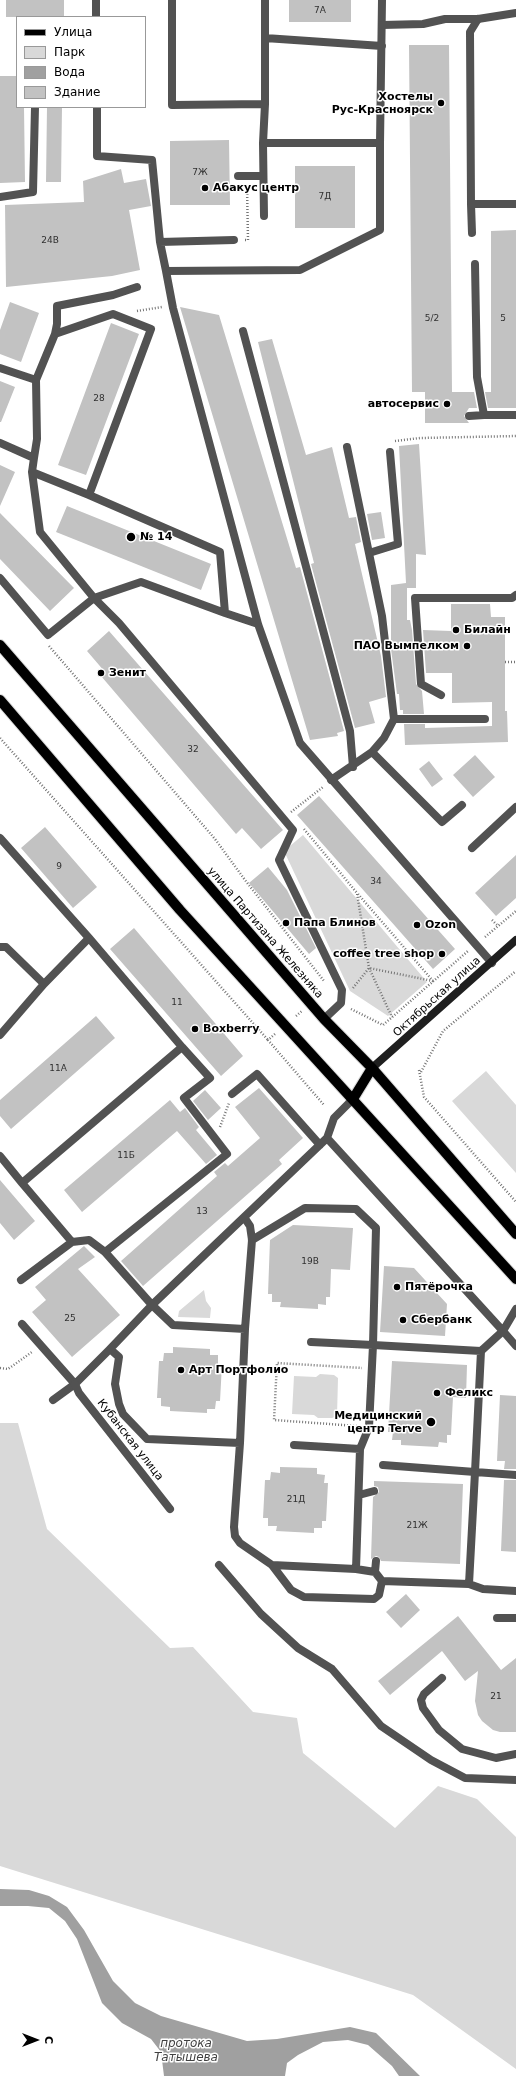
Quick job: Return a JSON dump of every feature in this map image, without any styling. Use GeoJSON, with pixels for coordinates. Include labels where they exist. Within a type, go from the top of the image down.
{"type":"FeatureCollection","features":[{"type":"Feature","properties":{"kind":"main road","name":"улица Партизана Железняка"},"geometry":{"type":"LineString","coordinates":[[0,645],[324,1019],[372,1068],[516,1234]]}},
{"type":"Feature","properties":{"kind":"main road"},"geometry":{"type":"LineString","coordinates":[[0,700],[180,910],[516,1279]]}},
{"type":"Feature","properties":{"kind":"main road","name":"Октябрьская улица"},"geometry":{"type":"LineString","coordinates":[[372,1068],[492,963],[516,940]]}},
{"type":"Feature","properties":{"kind":"main road"},"geometry":{"type":"LineString","coordinates":[[353,1099],[372,1068]]}},
{"type":"Feature","properties":{"kind":"street"},"geometry":{"type":"LineString","coordinates":[[96,0],[96,16]]}},
{"type":"Feature","properties":{"kind":"street"},"geometry":{"type":"LineString","coordinates":[[172,0],[172,105],[265,104]]}},
{"type":"Feature","properties":{"kind":"street"},"geometry":{"type":"LineString","coordinates":[[264,216],[263,143],[265,104],[265,0]]}},
{"type":"Feature","properties":{"kind":"street"},"geometry":{"type":"LineString","coordinates":[[166,271],[300,270],[380,230],[382,0]]}},
{"type":"Feature","properties":{"kind":"street"},"geometry":{"type":"LineString","coordinates":[[382,25],[422,24],[446,19],[478,19],[516,13]]}},
{"type":"Feature","properties":{"kind":"street"},"geometry":{"type":"LineString","coordinates":[[472,233],[470,32],[478,19]]}},
{"type":"Feature","properties":{"kind":"street"},"geometry":{"type":"LineString","coordinates":[[265,38],[382,46]]}},
{"type":"Feature","properties":{"kind":"street"},"geometry":{"type":"LineString","coordinates":[[0,197],[33,192],[35,108]]}},
{"type":"Feature","properties":{"kind":"street"},"geometry":{"type":"LineString","coordinates":[[97,108],[97,156],[152,160],[160,242],[173,308],[258,624],[300,743],[492,963]]}},
{"type":"Feature","properties":{"kind":"street"},"geometry":{"type":"LineString","coordinates":[[263,143],[380,143]]}},
{"type":"Feature","properties":{"kind":"street"},"geometry":{"type":"LineString","coordinates":[[238,176],[264,176]]}},
{"type":"Feature","properties":{"kind":"street"},"geometry":{"type":"LineString","coordinates":[[471,204],[516,204]]}},
{"type":"Feature","properties":{"kind":"street"},"geometry":{"type":"LineString","coordinates":[[160,242],[234,240]]}},
{"type":"Feature","properties":{"kind":"street"},"geometry":{"type":"LineString","coordinates":[[475,264],[477,377],[484,415]]}},
{"type":"Feature","properties":{"kind":"street"},"geometry":{"type":"LineString","coordinates":[[137,287],[113,295],[57,306],[57,324],[55,334],[36,380],[37,439],[32,472],[40,532],[94,598],[119,623],[293,830],[279,860],[342,990],[341,1003],[324,1019]]}},
{"type":"Feature","properties":{"kind":"street"},"geometry":{"type":"LineString","coordinates":[[55,334],[113,314],[151,329],[88,495]]}},
{"type":"Feature","properties":{"kind":"street"},"geometry":{"type":"LineString","coordinates":[[243,331],[350,730],[353,767]]}},
{"type":"Feature","properties":{"kind":"street"},"geometry":{"type":"LineString","coordinates":[[0,368],[36,380]]}},
{"type":"Feature","properties":{"kind":"street"},"geometry":{"type":"LineString","coordinates":[[470,416],[516,415]]}},
{"type":"Feature","properties":{"kind":"street"},"geometry":{"type":"LineString","coordinates":[[0,443],[34,458]]}},
{"type":"Feature","properties":{"kind":"street"},"geometry":{"type":"LineString","coordinates":[[331,780],[353,767],[372,752],[384,738],[394,720],[382,616],[370,553],[346,447]]}},
{"type":"Feature","properties":{"kind":"street"},"geometry":{"type":"LineString","coordinates":[[370,553],[398,544],[390,452]]}},
{"type":"Feature","properties":{"kind":"street"},"geometry":{"type":"LineString","coordinates":[[32,472],[220,552],[225,613]]}},
{"type":"Feature","properties":{"kind":"street"},"geometry":{"type":"LineString","coordinates":[[0,578],[48,635],[94,598],[140,582],[258,624]]}},
{"type":"Feature","properties":{"kind":"street"},"geometry":{"type":"LineString","coordinates":[[441,695],[422,684],[415,598],[512,598],[516,595]]}},
{"type":"Feature","properties":{"kind":"street"},"geometry":{"type":"LineString","coordinates":[[394,720],[485,719]]}},
{"type":"Feature","properties":{"kind":"street"},"geometry":{"type":"LineString","coordinates":[[372,752],[442,822],[462,805]]}},
{"type":"Feature","properties":{"kind":"street"},"geometry":{"type":"LineString","coordinates":[[472,848],[516,808]]}},
{"type":"Feature","properties":{"kind":"street"},"geometry":{"type":"LineString","coordinates":[[0,838],[210,1078],[184,1098],[227,1154],[105,1252]]}},
{"type":"Feature","properties":{"kind":"street"},"geometry":{"type":"LineString","coordinates":[[0,1035],[44,984],[89,938]]}},
{"type":"Feature","properties":{"kind":"street"},"geometry":{"type":"LineString","coordinates":[[0,948],[6,948],[44,984]]}},
{"type":"Feature","properties":{"kind":"street"},"geometry":{"type":"LineString","coordinates":[[22,1182],[182,1047]]}},
{"type":"Feature","properties":{"kind":"street"},"geometry":{"type":"LineString","coordinates":[[232,1094],[257,1074],[320,1145]]}},
{"type":"Feature","properties":{"kind":"street"},"geometry":{"type":"LineString","coordinates":[[53,1400],[75,1384],[110,1350],[152,1305],[327,1138],[334,1118],[353,1099]]}},
{"type":"Feature","properties":{"kind":"street"},"geometry":{"type":"LineString","coordinates":[[327,1138],[516,1346]]}},
{"type":"Feature","properties":{"kind":"street"},"geometry":{"type":"LineString","coordinates":[[0,1156],[72,1242]]}},
{"type":"Feature","properties":{"kind":"street"},"geometry":{"type":"LineString","coordinates":[[252,1240],[305,1208],[356,1209],[376,1228],[370,1427],[360,1449],[356,1569]]}},
{"type":"Feature","properties":{"kind":"street"},"geometry":{"type":"LineString","coordinates":[[244,1217],[250,1226],[252,1240],[245,1329],[240,1443],[234,1527],[235,1536],[240,1543],[272,1566],[291,1590],[304,1597],[374,1599],[379,1595],[382,1581],[375,1572],[376,1561]]}},
{"type":"Feature","properties":{"kind":"street"},"geometry":{"type":"LineString","coordinates":[[21,1280],[72,1242],[88,1240],[105,1252],[152,1305],[173,1325],[245,1329]]}},
{"type":"Feature","properties":{"kind":"street"},"geometry":{"type":"LineString","coordinates":[[470,1584],[474,1472],[481,1352],[503,1331],[516,1309]]}},
{"type":"Feature","properties":{"kind":"street","name":"Кубанская улица"},"geometry":{"type":"LineString","coordinates":[[22,1324],[75,1384],[79,1393],[170,1509]]}},
{"type":"Feature","properties":{"kind":"street"},"geometry":{"type":"LineString","coordinates":[[311,1342],[481,1352]]}},
{"type":"Feature","properties":{"kind":"street"},"geometry":{"type":"LineString","coordinates":[[110,1350],[119,1357],[115,1384],[119,1404],[123,1414],[147,1438],[240,1443]]}},
{"type":"Feature","properties":{"kind":"street"},"geometry":{"type":"LineString","coordinates":[[294,1445],[360,1449]]}},
{"type":"Feature","properties":{"kind":"street"},"geometry":{"type":"LineString","coordinates":[[383,1465],[516,1475]]}},
{"type":"Feature","properties":{"kind":"street"},"geometry":{"type":"LineString","coordinates":[[359,1495],[374,1491]]}},
{"type":"Feature","properties":{"kind":"street"},"geometry":{"type":"LineString","coordinates":[[219,1565],[261,1614],[298,1648],[332,1669],[381,1726],[431,1760],[465,1778],[516,1780]]}},
{"type":"Feature","properties":{"kind":"street"},"geometry":{"type":"LineString","coordinates":[[272,1566],[356,1569],[375,1572]]}},
{"type":"Feature","properties":{"kind":"street"},"geometry":{"type":"LineString","coordinates":[[382,1581],[470,1584],[483,1589],[516,1592]]}},
{"type":"Feature","properties":{"kind":"street"},"geometry":{"type":"LineString","coordinates":[[497,1618],[516,1618]]}},
{"type":"Feature","properties":{"kind":"street"},"geometry":{"type":"LineString","coordinates":[[442,1678],[424,1694],[422,1700],[423,1708],[439,1730],[462,1750],[496,1758],[516,1754]]}},
{"type":"Feature","properties":{"kind":"path"},"geometry":{"type":"LineString","coordinates":[[247,176],[248,225]]}},
{"type":"Feature","properties":{"kind":"path"},"geometry":{"type":"LineString","coordinates":[[399,440],[420,438],[516,436]]}},
{"type":"Feature","properties":{"kind":"path"},"geometry":{"type":"LineString","coordinates":[[45,641],[215,839],[244,880],[329,987]]}},
{"type":"Feature","properties":{"kind":"path"},"geometry":{"type":"LineString","coordinates":[[505,662],[516,662]]}},
{"type":"Feature","properties":{"kind":"path"},"geometry":{"type":"LineString","coordinates":[[0,738],[324,1105]]}},
{"type":"Feature","properties":{"kind":"path"},"geometry":{"type":"LineString","coordinates":[[295,818],[290,813],[331,780]]}},
{"type":"Feature","properties":{"kind":"path"},"geometry":{"type":"LineString","coordinates":[[299,824],[433,981]]}},
{"type":"Feature","properties":{"kind":"path"},"geometry":{"type":"LineString","coordinates":[[357,893],[370,968],[392,1017]]}},
{"type":"Feature","properties":{"kind":"path"},"geometry":{"type":"LineString","coordinates":[[383,1025],[516,911]]}},
{"type":"Feature","properties":{"kind":"path"},"geometry":{"type":"LineString","coordinates":[[492,920],[498,926]]}},
{"type":"Feature","properties":{"kind":"path"},"geometry":{"type":"LineString","coordinates":[[370,968],[433,981]]}},
{"type":"Feature","properties":{"kind":"path"},"geometry":{"type":"LineString","coordinates":[[350,991],[370,968]]}},
{"type":"Feature","properties":{"kind":"path"},"geometry":{"type":"LineString","coordinates":[[516,971],[443,1031],[420,1071],[424,1097],[516,1202]]}},
{"type":"Feature","properties":{"kind":"path"},"geometry":{"type":"LineString","coordinates":[[296,1016],[302,1011]]}},
{"type":"Feature","properties":{"kind":"path"},"geometry":{"type":"LineString","coordinates":[[268,1040],[275,1034]]}},
{"type":"Feature","properties":{"kind":"path"},"geometry":{"type":"LineString","coordinates":[[216,1139],[232,1094]]}},
{"type":"Feature","properties":{"kind":"path"},"geometry":{"type":"LineString","coordinates":[[0,1368],[8,1369],[28,1356]]}},
{"type":"Feature","properties":{"kind":"path"},"geometry":{"type":"LineString","coordinates":[[370,1427],[274,1420],[277,1363],[372,1369]]}},
{"type":"Feature","properties":{"kind":"green space"},"geometry":{"type":"Polygon","coordinates":[[[303,835],[427,982],[388,1016],[350,991],[284,851],[303,835]]]}},
{"type":"Feature","properties":{"kind":"green space"},"geometry":{"type":"Polygon","coordinates":[[[486,1071],[516,1105],[516,1173],[452,1101],[486,1071]]]}},
{"type":"Feature","properties":{"kind":"green space"},"geometry":{"type":"Polygon","coordinates":[[[204,1290],[206,1301],[211,1308],[210,1318],[178,1317],[179,1311],[204,1290]]]}},
{"type":"Feature","properties":{"kind":"green space"},"geometry":{"type":"Polygon","coordinates":[[[320,1374],[334,1375],[338,1378],[337,1416],[332,1418],[318,1418],[314,1415],[292,1414],[294,1376],[316,1377],[320,1374]]]}},
{"type":"Feature","properties":{"kind":"green space"},"geometry":{"type":"Polygon","coordinates":[[[0,1423],[18,1423],[47,1529],[170,1648],[193,1647],[253,1712],[297,1718],[303,1753],[395,1828],[438,1786],[477,1799],[516,1837],[516,2069],[413,1995],[0,1866],[0,1423]]]}},
{"type":"Feature","properties":{"kind":"water","name":"протока Татышева"},"geometry":{"type":"Polygon","coordinates":[[[0,1889],[29,1890],[49,1896],[67,1907],[84,1930],[113,1981],[135,2003],[161,2016],[247,2041],[277,2039],[350,2027],[376,2033],[420,2076],[399,2076],[392,2066],[368,2045],[348,2040],[323,2042],[298,2055],[287,2063],[285,2076],[164,2076],[161,2052],[151,2039],[122,2023],[102,2003],[77,1939],[65,1921],[49,1908],[0,1906],[0,1889]]]}},
{"type":"Feature","properties":{"kind":"building"},"geometry":{"type":"Polygon","coordinates":[[[6,0],[64,0],[64,16],[6,17],[6,0]]]}},
{"type":"Feature","properties":{"kind":"building"},"geometry":{"type":"Polygon","coordinates":[[[289,0],[351,0],[351,22],[289,22],[289,0]]]}},
{"type":"Feature","properties":{"kind":"building"},"geometry":{"type":"Polygon","coordinates":[[[409,45],[449,45],[452,392],[474,392],[477,408],[469,408],[464,416],[469,423],[425,423],[425,392],[412,392],[409,45]]]}},
{"type":"Feature","properties":{"kind":"building"},"geometry":{"type":"Polygon","coordinates":[[[0,76],[16,76],[16,108],[24,108],[25,182],[0,183],[0,76]]]}},
{"type":"Feature","properties":{"kind":"building"},"geometry":{"type":"Polygon","coordinates":[[[47,108],[62,108],[61,182],[46,182],[47,108]]]}},
{"type":"Feature","properties":{"kind":"building"},"geometry":{"type":"Polygon","coordinates":[[[229,140],[230,205],[170,205],[170,141],[229,140]]]}},
{"type":"Feature","properties":{"kind":"building"},"geometry":{"type":"Polygon","coordinates":[[[295,166],[355,166],[355,228],[295,228],[295,166]]]}},
{"type":"Feature","properties":{"kind":"building"},"geometry":{"type":"Polygon","coordinates":[[[121,169],[124,183],[146,179],[151,206],[129,210],[140,270],[112,276],[6,287],[5,205],[84,202],[83,181],[121,169]]]}},
{"type":"Feature","properties":{"kind":"building"},"geometry":{"type":"Polygon","coordinates":[[[516,230],[516,408],[488,408],[485,392],[491,392],[491,231],[516,230]]]}},
{"type":"Feature","properties":{"kind":"building"},"geometry":{"type":"Polygon","coordinates":[[[10,302],[39,313],[21,362],[0,354],[0,330],[10,302]]]}},
{"type":"Feature","properties":{"kind":"building"},"geometry":{"type":"Polygon","coordinates":[[[180,307],[219,315],[296,568],[300,567],[344,731],[337,733],[338,736],[310,740],[180,307]]]}},
{"type":"Feature","properties":{"kind":"building"},"geometry":{"type":"Polygon","coordinates":[[[111,323],[139,334],[86,475],[58,465],[111,323]]]}},
{"type":"Feature","properties":{"kind":"building"},"geometry":{"type":"Polygon","coordinates":[[[272,339],[306,455],[332,447],[349,518],[356,517],[361,542],[355,544],[381,656],[386,697],[369,702],[375,723],[355,728],[311,564],[314,563],[258,342],[272,339]]]}},
{"type":"Feature","properties":{"kind":"building"},"geometry":{"type":"Polygon","coordinates":[[[0,381],[15,387],[1,422],[0,422],[0,381]]]}},
{"type":"Feature","properties":{"kind":"building"},"geometry":{"type":"Polygon","coordinates":[[[419,444],[426,555],[416,554],[416,588],[407,588],[407,620],[410,620],[412,630],[416,684],[422,691],[424,714],[403,714],[403,710],[400,710],[399,694],[397,694],[391,649],[391,585],[406,583],[399,446],[419,444]]]}},
{"type":"Feature","properties":{"kind":"building"},"geometry":{"type":"Polygon","coordinates":[[[0,465],[15,472],[0,506],[0,465]]]}},
{"type":"Feature","properties":{"kind":"building"},"geometry":{"type":"Polygon","coordinates":[[[67,506],[211,564],[201,590],[56,532],[67,506]]]}},
{"type":"Feature","properties":{"kind":"building"},"geometry":{"type":"Polygon","coordinates":[[[381,512],[385,538],[372,540],[367,514],[381,512]]]}},
{"type":"Feature","properties":{"kind":"building"},"geometry":{"type":"Polygon","coordinates":[[[0,513],[74,588],[50,611],[0,559],[0,513]]]}},
{"type":"Feature","properties":{"kind":"building","name":"ПАО Вымпелком"},"geometry":{"type":"Polygon","coordinates":[[[451,604],[490,604],[491,617],[505,617],[505,711],[507,711],[508,742],[405,745],[404,724],[425,724],[425,728],[492,726],[492,702],[452,703],[452,673],[426,673],[423,630],[451,631],[451,604]]]}},
{"type":"Feature","properties":{"kind":"building"},"geometry":{"type":"Polygon","coordinates":[[[109,631],[283,830],[261,849],[242,828],[236,834],[101,676],[105,672],[87,651],[109,631]]]}},
{"type":"Feature","properties":{"kind":"building"},"geometry":{"type":"Polygon","coordinates":[[[475,755],[495,777],[473,797],[453,775],[475,755]]]}},
{"type":"Feature","properties":{"kind":"building"},"geometry":{"type":"Polygon","coordinates":[[[429,761],[443,779],[432,787],[419,769],[429,761]]]}},
{"type":"Feature","properties":{"kind":"building"},"geometry":{"type":"Polygon","coordinates":[[[319,796],[455,949],[433,969],[297,815],[319,796]]]}},
{"type":"Feature","properties":{"kind":"building"},"geometry":{"type":"Polygon","coordinates":[[[45,827],[97,887],[73,908],[21,848],[45,827]]]}},
{"type":"Feature","properties":{"kind":"building"},"geometry":{"type":"Polygon","coordinates":[[[516,855],[516,898],[496,916],[475,893],[516,855]]]}},
{"type":"Feature","properties":{"kind":"building"},"geometry":{"type":"Polygon","coordinates":[[[268,867],[287,890],[316,948],[309,954],[249,883],[268,867]]]}},
{"type":"Feature","properties":{"kind":"building"},"geometry":{"type":"Polygon","coordinates":[[[134,928],[243,1056],[221,1076],[110,949],[134,928]]]}},
{"type":"Feature","properties":{"kind":"building"},"geometry":{"type":"Polygon","coordinates":[[[96,1016],[115,1038],[11,1129],[0,1116],[0,1100],[96,1016]]]}},
{"type":"Feature","properties":{"kind":"building"},"geometry":{"type":"Polygon","coordinates":[[[259,1088],[303,1138],[279,1160],[282,1164],[143,1286],[121,1261],[217,1176],[214,1172],[225,1163],[228,1166],[260,1138],[235,1107],[259,1088]]]}},
{"type":"Feature","properties":{"kind":"building"},"geometry":{"type":"Polygon","coordinates":[[[205,1090],[221,1108],[208,1120],[193,1101],[205,1090]]]}},
{"type":"Feature","properties":{"kind":"building"},"geometry":{"type":"Polygon","coordinates":[[[170,1100],[180,1112],[185,1108],[199,1127],[196,1130],[217,1155],[206,1164],[177,1131],[82,1212],[64,1190],[170,1100]]]}},
{"type":"Feature","properties":{"kind":"building"},"geometry":{"type":"Polygon","coordinates":[[[0,1180],[35,1221],[14,1240],[0,1223],[0,1180]]]}},
{"type":"Feature","properties":{"kind":"building"},"geometry":{"type":"Polygon","coordinates":[[[293,1225],[353,1228],[350,1270],[331,1269],[330,1297],[326,1297],[326,1305],[318,1304],[318,1309],[280,1307],[281,1302],[272,1302],[272,1294],[268,1294],[270,1240],[293,1225]]]}},
{"type":"Feature","properties":{"kind":"building"},"geometry":{"type":"Polygon","coordinates":[[[84,1246],[95,1257],[78,1269],[120,1315],[72,1357],[32,1312],[46,1300],[35,1287],[84,1246]]]}},
{"type":"Feature","properties":{"kind":"building"},"geometry":{"type":"Polygon","coordinates":[[[384,1266],[414,1268],[447,1304],[445,1336],[380,1332],[384,1266]]]}},
{"type":"Feature","properties":{"kind":"building"},"geometry":{"type":"Polygon","coordinates":[[[173,1347],[210,1349],[210,1355],[218,1355],[218,1364],[222,1364],[220,1401],[216,1401],[215,1409],[207,1409],[207,1413],[170,1411],[170,1407],[161,1406],[161,1398],[157,1398],[159,1361],[163,1361],[164,1353],[173,1353],[173,1347]]]}},
{"type":"Feature","properties":{"kind":"building"},"geometry":{"type":"Polygon","coordinates":[[[392,1361],[467,1365],[466,1398],[453,1397],[451,1435],[447,1435],[447,1443],[439,1442],[438,1447],[401,1445],[401,1440],[392,1440],[393,1432],[388,1432],[392,1361]]]}},
{"type":"Feature","properties":{"kind":"building"},"geometry":{"type":"Polygon","coordinates":[[[500,1395],[516,1396],[516,1469],[504,1469],[505,1461],[497,1461],[500,1395]]]}},
{"type":"Feature","properties":{"kind":"building"},"geometry":{"type":"Polygon","coordinates":[[[280,1467],[317,1468],[317,1474],[325,1475],[324,1483],[328,1483],[326,1521],[322,1521],[322,1528],[314,1528],[314,1533],[276,1531],[277,1526],[268,1526],[268,1518],[263,1518],[265,1480],[270,1480],[271,1472],[280,1473],[280,1467]]]}},
{"type":"Feature","properties":{"kind":"building"},"geometry":{"type":"Polygon","coordinates":[[[504,1480],[516,1480],[516,1552],[501,1551],[504,1480]]]}},
{"type":"Feature","properties":{"kind":"building"},"geometry":{"type":"Polygon","coordinates":[[[374,1481],[463,1484],[460,1564],[381,1561],[379,1557],[376,1556],[371,1559],[373,1497],[379,1492],[378,1487],[374,1486],[374,1481]]]}},
{"type":"Feature","properties":{"kind":"building"},"geometry":{"type":"Polygon","coordinates":[[[406,1594],[420,1610],[401,1628],[386,1612],[406,1594]]]}},
{"type":"Feature","properties":{"kind":"building"},"geometry":{"type":"Polygon","coordinates":[[[458,1616],[501,1670],[516,1658],[516,1732],[500,1732],[493,1730],[482,1721],[478,1715],[475,1701],[478,1671],[465,1681],[442,1651],[390,1695],[378,1681],[458,1616]]]}},
{"type":"Feature","properties":{"kind":"place","name":"Хостелы Рус-Красноярск"},"geometry":{"type":"Point","coordinates":[441,103]}},
{"type":"Feature","properties":{"kind":"place","name":"Абакус центр"},"geometry":{"type":"Point","coordinates":[205,188]}},
{"type":"Feature","properties":{"kind":"place","name":"автосервис"},"geometry":{"type":"Point","coordinates":[447,404]}},
{"type":"Feature","properties":{"kind":"place","name":"№ 14"},"geometry":{"type":"Point","coordinates":[131,537]}},
{"type":"Feature","properties":{"kind":"place","name":"Билайн"},"geometry":{"type":"Point","coordinates":[456,630]}},
{"type":"Feature","properties":{"kind":"place","name":"ПАО Вымпелком"},"geometry":{"type":"Point","coordinates":[467,646]}},
{"type":"Feature","properties":{"kind":"place","name":"Зенит"},"geometry":{"type":"Point","coordinates":[101,673]}},
{"type":"Feature","properties":{"kind":"place","name":"Папа Блинов"},"geometry":{"type":"Point","coordinates":[286,923]}},
{"type":"Feature","properties":{"kind":"place","name":"Ozon"},"geometry":{"type":"Point","coordinates":[417,925]}},
{"type":"Feature","properties":{"kind":"place","name":"coffee tree shop"},"geometry":{"type":"Point","coordinates":[442,954]}},
{"type":"Feature","properties":{"kind":"place","name":"Boxberry"},"geometry":{"type":"Point","coordinates":[195,1029]}},
{"type":"Feature","properties":{"kind":"place","name":"Пятёрочка"},"geometry":{"type":"Point","coordinates":[397,1287]}},
{"type":"Feature","properties":{"kind":"place","name":"Сбербанк"},"geometry":{"type":"Point","coordinates":[403,1320]}},
{"type":"Feature","properties":{"kind":"place","name":"Арт Портфолио"},"geometry":{"type":"Point","coordinates":[181,1370]}},
{"type":"Feature","properties":{"kind":"place","name":"Феликс"},"geometry":{"type":"Point","coordinates":[437,1393]}},
{"type":"Feature","properties":{"kind":"place","name":"Медицинский центр Terve"},"geometry":{"type":"Point","coordinates":[431,1422]}}]}
